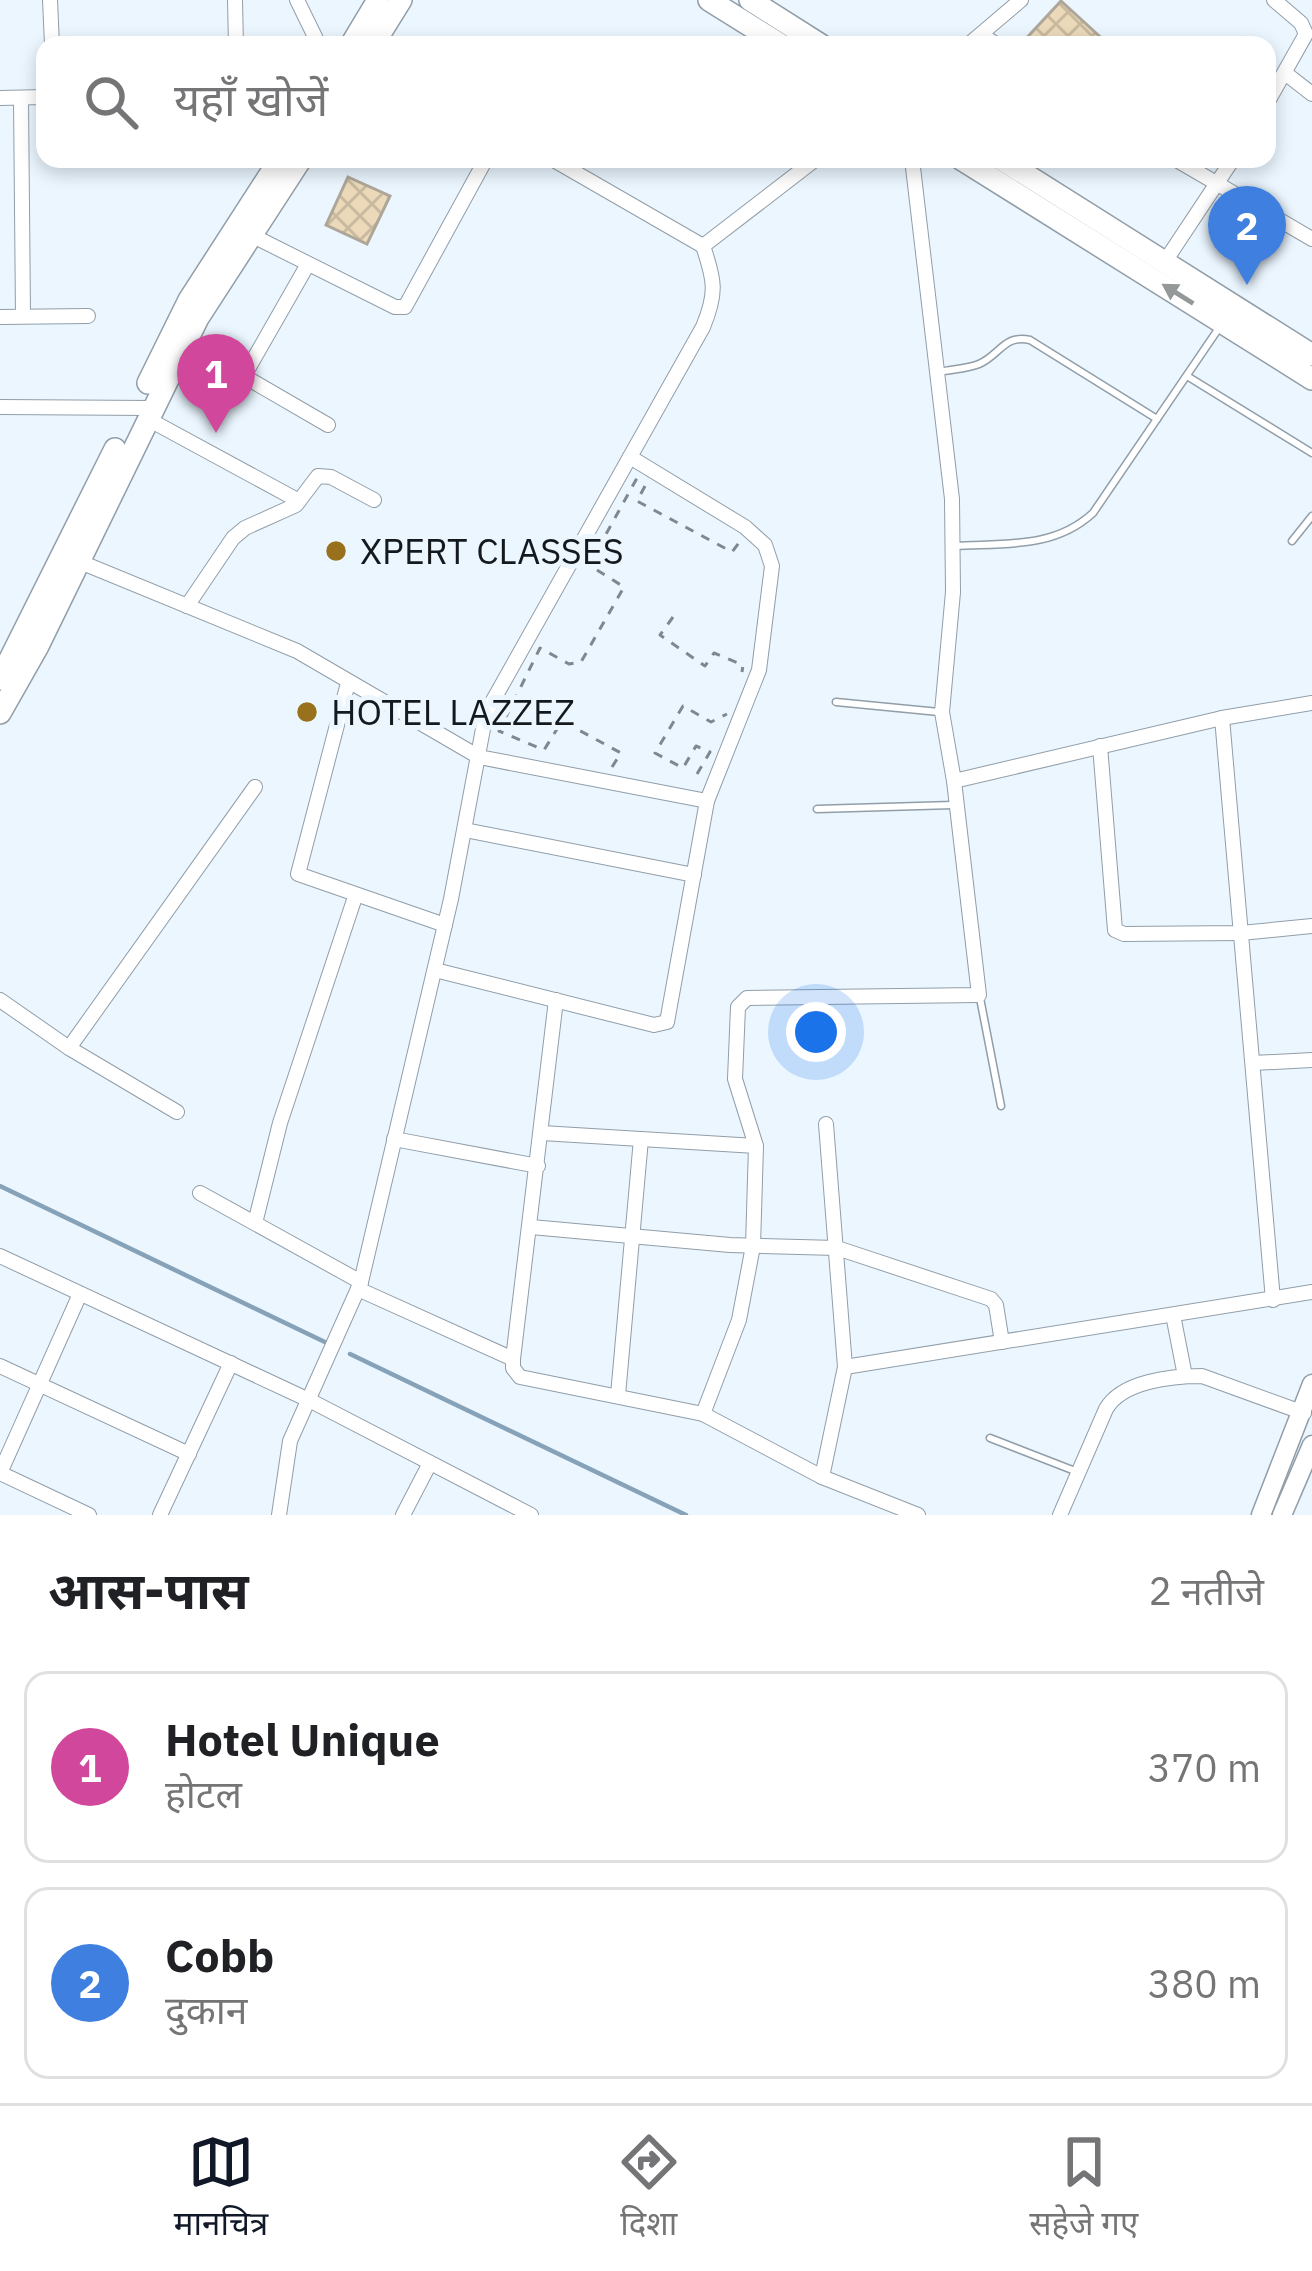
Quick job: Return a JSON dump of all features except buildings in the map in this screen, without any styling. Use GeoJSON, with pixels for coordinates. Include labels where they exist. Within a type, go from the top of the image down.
{"type":"FeatureCollection","features":[{"type":"Feature","properties":{"kind":"main road"},"geometry":{"type":"LineString","coordinates":[[356,36],[378,0]]}},
{"type":"Feature","properties":{"kind":"main road"},"geometry":{"type":"LineString","coordinates":[[379,36],[401,0]]}},
{"type":"Feature","properties":{"kind":"main road"},"geometry":{"type":"LineString","coordinates":[[710,0],[767,36]]}},
{"type":"Feature","properties":{"kind":"main road"},"geometry":{"type":"LineString","coordinates":[[750,0],[807,36]]}},
{"type":"Feature","properties":{"kind":"main road"},"geometry":{"type":"LineString","coordinates":[[145,411],[189,300],[274,168]]}},
{"type":"Feature","properties":{"kind":"main road"},"geometry":{"type":"LineString","coordinates":[[0,713],[7,674],[145,411],[295,168]]}},
{"type":"Feature","properties":{"kind":"main road"},"geometry":{"type":"LineString","coordinates":[[975,168],[1312,379]]}},
{"type":"Feature","properties":{"kind":"main road"},"geometry":{"type":"LineString","coordinates":[[1015,168],[1312,356]]}},
{"type":"Feature","properties":{"kind":"street"},"geometry":{"type":"LineString","coordinates":[[50,0],[52,36]]}},
{"type":"Feature","properties":{"kind":"street"},"geometry":{"type":"LineString","coordinates":[[236,0],[236,36]]}},
{"type":"Feature","properties":{"kind":"street"},"geometry":{"type":"LineString","coordinates":[[297,0],[315,36]]}},
{"type":"Feature","properties":{"kind":"street"},"geometry":{"type":"LineString","coordinates":[[982,35],[1021,0]]}},
{"type":"Feature","properties":{"kind":"street"},"geometry":{"type":"LineString","coordinates":[[1274,0],[1306,34],[1276,88]]}},
{"type":"Feature","properties":{"kind":"street"},"geometry":{"type":"LineString","coordinates":[[1285,73],[1312,94]]}},
{"type":"Feature","properties":{"kind":"street"},"geometry":{"type":"LineString","coordinates":[[0,98],[36,97]]}},
{"type":"Feature","properties":{"kind":"street"},"geometry":{"type":"LineString","coordinates":[[21,98],[23,316]]}},
{"type":"Feature","properties":{"kind":"street"},"geometry":{"type":"LineString","coordinates":[[251,236],[395,307],[405,307],[481,168]]}},
{"type":"Feature","properties":{"kind":"street"},"geometry":{"type":"LineString","coordinates":[[278,1515],[290,1441],[360,1286],[445,925],[486,713],[703,327],[714,299],[713,273],[703,246],[568,168]]}},
{"type":"Feature","properties":{"kind":"street"},"geometry":{"type":"LineString","coordinates":[[703,246],[805,168]]}},
{"type":"Feature","properties":{"kind":"street"},"geometry":{"type":"LineString","coordinates":[[703,1414],[739,1321],[753,1246],[756,1146],[736,1078],[740,1001],[979,995],[942,712],[955,545],[913,168]]}},
{"type":"Feature","properties":{"kind":"street"},"geometry":{"type":"LineString","coordinates":[[1190,168],[1312,239]]}},
{"type":"Feature","properties":{"kind":"street"},"geometry":{"type":"LineString","coordinates":[[1165,263],[1228,168]]}},
{"type":"Feature","properties":{"kind":"street"},"geometry":{"type":"LineString","coordinates":[[244,376],[308,264]]}},
{"type":"Feature","properties":{"kind":"street"},"geometry":{"type":"LineString","coordinates":[[0,316],[88,316]]}},
{"type":"Feature","properties":{"kind":"street"},"geometry":{"type":"LineString","coordinates":[[185,342],[328,425]]}},
{"type":"Feature","properties":{"kind":"street"},"geometry":{"type":"LineString","coordinates":[[0,407],[145,411],[299,501]]}},
{"type":"Feature","properties":{"kind":"street"},"geometry":{"type":"LineString","coordinates":[[435,970],[654,1025],[667,1022],[707,801],[759,670],[772,566],[765,545],[745,527],[630,457]]}},
{"type":"Feature","properties":{"kind":"street"},"geometry":{"type":"LineString","coordinates":[[188,606],[233,538],[244,528],[281,514],[299,501],[313,481],[324,475],[374,500]]}},
{"type":"Feature","properties":{"kind":"street"},"geometry":{"type":"LineString","coordinates":[[70,558],[297,651],[479,757],[707,801]]}},
{"type":"Feature","properties":{"kind":"street"},"geometry":{"type":"LineString","coordinates":[[349,683],[298,870],[303,879],[445,925]]}},
{"type":"Feature","properties":{"kind":"street"},"geometry":{"type":"LineString","coordinates":[[954,782],[1222,718],[1312,703]]}},
{"type":"Feature","properties":{"kind":"street"},"geometry":{"type":"LineString","coordinates":[[1222,718],[1273,1300]]}},
{"type":"Feature","properties":{"kind":"street"},"geometry":{"type":"LineString","coordinates":[[1100,746],[1115,930],[1124,934],[1241,932],[1312,926]]}},
{"type":"Feature","properties":{"kind":"street"},"geometry":{"type":"LineString","coordinates":[[69,1048],[255,788]]}},
{"type":"Feature","properties":{"kind":"street"},"geometry":{"type":"LineString","coordinates":[[464,830],[694,875]]}},
{"type":"Feature","properties":{"kind":"street"},"geometry":{"type":"LineString","coordinates":[[255,1223],[285,1104],[355,897]]}},
{"type":"Feature","properties":{"kind":"street"},"geometry":{"type":"LineString","coordinates":[[0,1000],[69,1048],[177,1112]]}},
{"type":"Feature","properties":{"kind":"street"},"geometry":{"type":"LineString","coordinates":[[556,1000],[513,1360],[517,1375],[703,1414],[822,1477],[918,1515]]}},
{"type":"Feature","properties":{"kind":"street"},"geometry":{"type":"LineString","coordinates":[[1253,1063],[1312,1060]]}},
{"type":"Feature","properties":{"kind":"street"},"geometry":{"type":"LineString","coordinates":[[822,1477],[845,1367],[826,1124]]}},
{"type":"Feature","properties":{"kind":"street"},"geometry":{"type":"LineString","coordinates":[[542,1133],[756,1146]]}},
{"type":"Feature","properties":{"kind":"street"},"geometry":{"type":"LineString","coordinates":[[394,1139],[538,1166]]}},
{"type":"Feature","properties":{"kind":"street"},"geometry":{"type":"LineString","coordinates":[[618,1395],[641,1139]]}},
{"type":"Feature","properties":{"kind":"street"},"geometry":{"type":"LineString","coordinates":[[200,1193],[360,1286],[513,1360]]}},
{"type":"Feature","properties":{"kind":"street"},"geometry":{"type":"LineString","coordinates":[[531,1227],[753,1246],[837,1248],[991,1299],[1002,1342]]}},
{"type":"Feature","properties":{"kind":"street"},"geometry":{"type":"LineString","coordinates":[[0,1256],[311,1401],[521,1513]]}},
{"type":"Feature","properties":{"kind":"street"},"geometry":{"type":"LineString","coordinates":[[845,1367],[1312,1292]]}},
{"type":"Feature","properties":{"kind":"street"},"geometry":{"type":"LineString","coordinates":[[80,1294],[0,1473],[89,1515]]}},
{"type":"Feature","properties":{"kind":"street"},"geometry":{"type":"LineString","coordinates":[[1173,1315],[1185,1376]]}},
{"type":"Feature","properties":{"kind":"street"},"geometry":{"type":"LineString","coordinates":[[160,1515],[231,1363]]}},
{"type":"Feature","properties":{"kind":"street"},"geometry":{"type":"LineString","coordinates":[[0,1366],[189,1454]]}},
{"type":"Feature","properties":{"kind":"street"},"geometry":{"type":"LineString","coordinates":[[1060,1515],[1112,1399],[1127,1389],[1185,1376],[1220,1381],[1304,1413]]}},
{"type":"Feature","properties":{"kind":"street"},"geometry":{"type":"LineString","coordinates":[[1261,1515],[1312,1384]]}},
{"type":"Feature","properties":{"kind":"street"},"geometry":{"type":"LineString","coordinates":[[1282,1515],[1312,1444]]}},
{"type":"Feature","properties":{"kind":"street"},"geometry":{"type":"LineString","coordinates":[[404,1515],[430,1463]]}},
{"type":"Feature","properties":{"kind":"lane"},"geometry":{"type":"LineString","coordinates":[[955,545],[1033,542],[1060,537],[1078,526],[1093,513],[1223,322]]}},
{"type":"Feature","properties":{"kind":"lane"},"geometry":{"type":"LineString","coordinates":[[939,372],[982,363],[1009,340],[1019,338],[1157,419]]}},
{"type":"Feature","properties":{"kind":"lane"},"geometry":{"type":"LineString","coordinates":[[1186,376],[1312,453]]}},
{"type":"Feature","properties":{"kind":"lane"},"geometry":{"type":"LineString","coordinates":[[1292,541],[1312,516]]}},
{"type":"Feature","properties":{"kind":"lane"},"geometry":{"type":"LineString","coordinates":[[836,702],[942,712]]}},
{"type":"Feature","properties":{"kind":"lane"},"geometry":{"type":"LineString","coordinates":[[817,809],[957,806]]}},
{"type":"Feature","properties":{"kind":"lane"},"geometry":{"type":"LineString","coordinates":[[979,995],[1001,1106]]}},
{"type":"Feature","properties":{"kind":"lane"},"geometry":{"type":"LineString","coordinates":[[990,1438],[1078,1473]]}},
{"type":"Feature","properties":{"kind":"path"},"geometry":{"type":"LineString","coordinates":[[604,780],[621,753],[562,721],[544,750],[499,730],[540,648],[569,664],[581,662],[624,586],[589,565],[637,478],[647,482],[637,501],[694,532],[732,552],[743,536],[749,537]]}},
{"type":"Feature","properties":{"kind":"path"},"geometry":{"type":"LineString","coordinates":[[673,617],[660,635],[705,666],[714,653],[743,664],[740,682]]}},
{"type":"Feature","properties":{"kind":"path"},"geometry":{"type":"LineString","coordinates":[[698,774],[710,752],[703,747],[696,746],[683,768],[656,753],[683,706],[711,722],[729,713]]}},
{"type":"Feature","properties":{"kind":"waterway"},"geometry":{"type":"LineString","coordinates":[[0,1186],[329,1344]]}},
{"type":"Feature","properties":{"kind":"waterway"},"geometry":{"type":"LineString","coordinates":[[350,1354],[686,1515]]}},
{"type":"Feature","properties":{"kind":"place","name":"Cobb"},"geometry":{"type":"Point","coordinates":[1247,285]}},
{"type":"Feature","properties":{"kind":"place","name":"Hotel Unique"},"geometry":{"type":"Point","coordinates":[216,433]}},
{"type":"Feature","properties":{"kind":"place","name":"XPERT CLASSES"},"geometry":{"type":"Point","coordinates":[336,551]}},
{"type":"Feature","properties":{"kind":"place","name":"HOTEL LAZZEZ"},"geometry":{"type":"Point","coordinates":[307,712]}}]}
